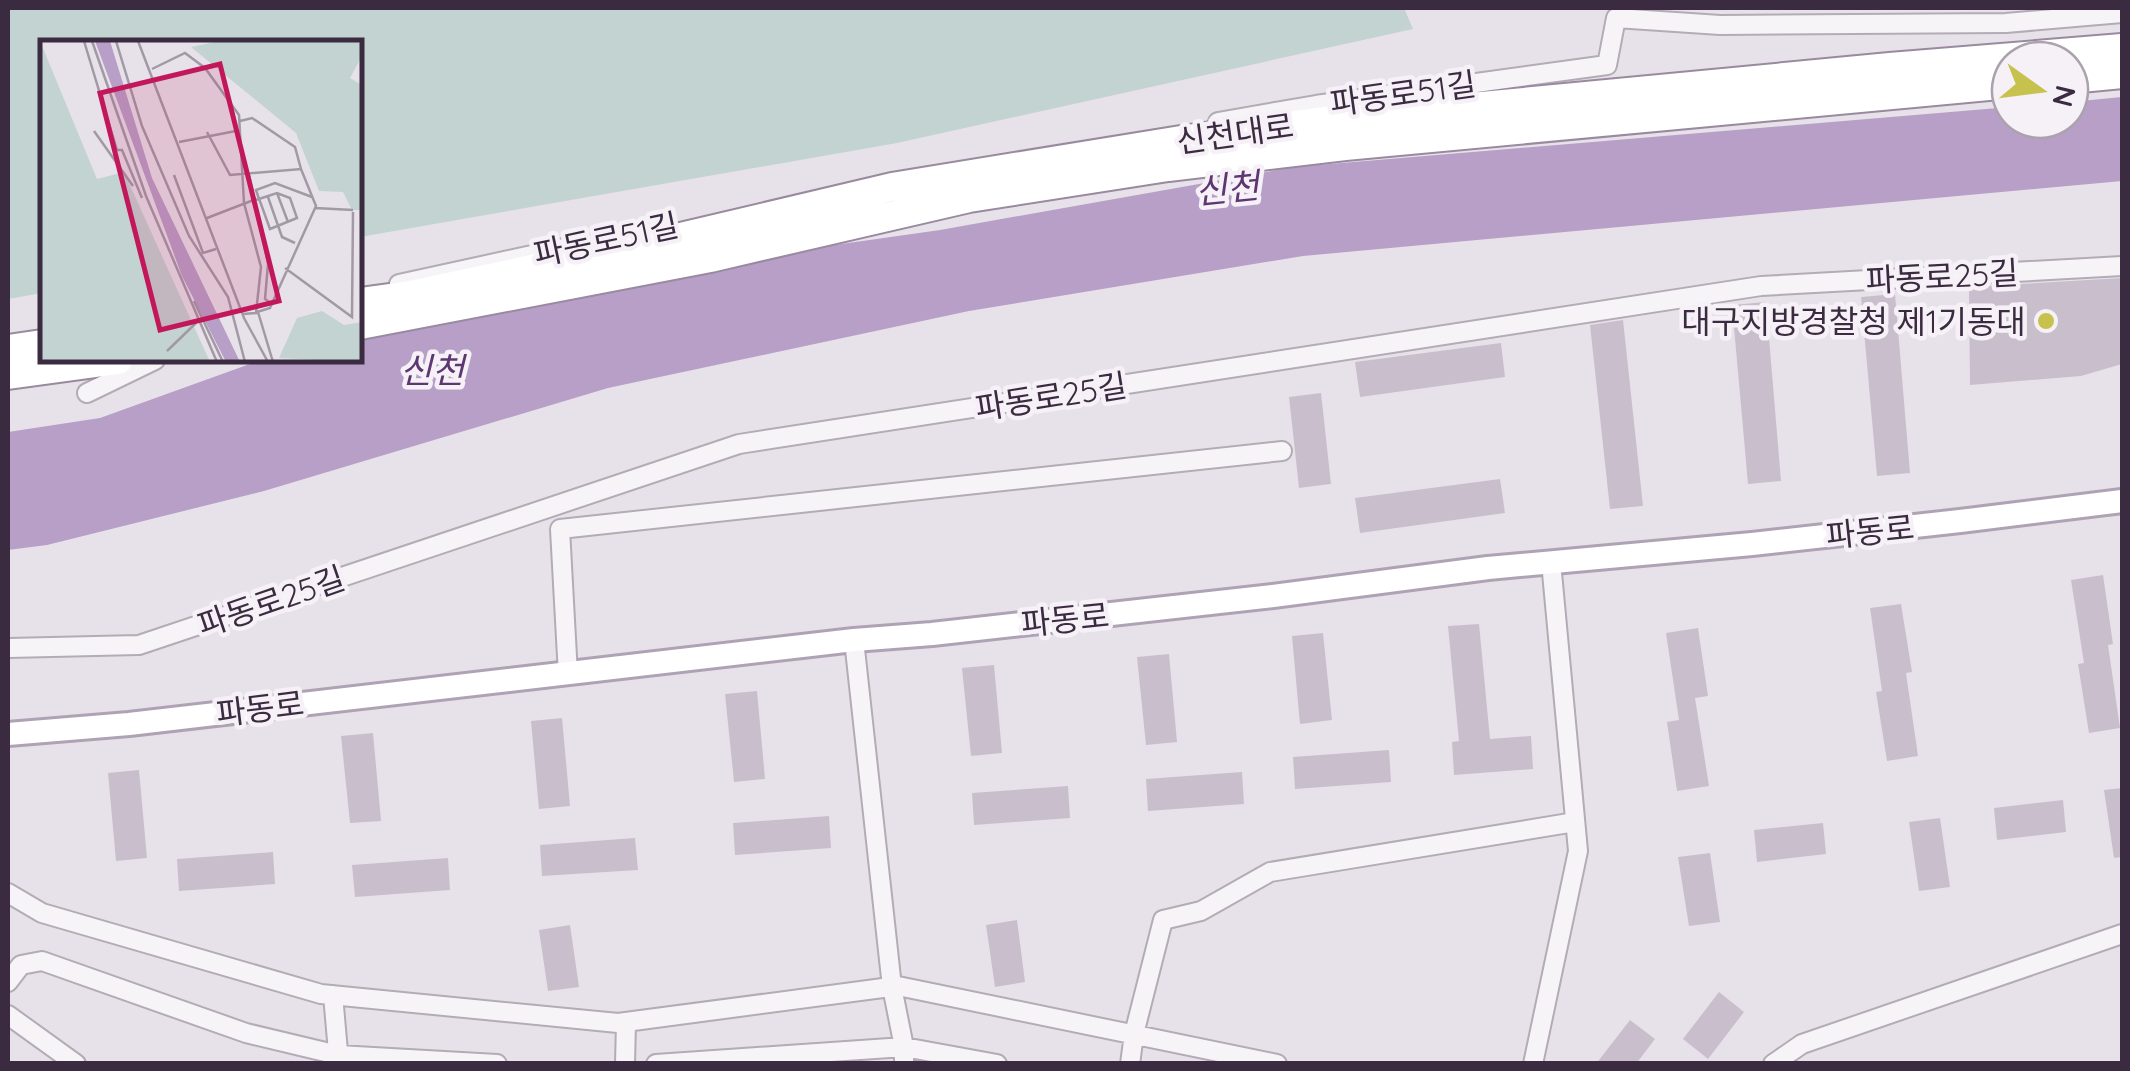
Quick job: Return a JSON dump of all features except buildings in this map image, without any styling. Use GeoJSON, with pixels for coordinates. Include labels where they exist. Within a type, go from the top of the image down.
{"type":"FeatureCollection","features":[{"type":"Feature","properties":{"kind":"highway","name":"신천대로"},"geometry":{"type":"LineString","coordinates":[[362,302],[431,291],[681,237],[892,187],[1181,140],[1334,120],[1890,66],[2122,48]]}},
{"type":"Feature","properties":{"kind":"highway"},"geometry":{"type":"LineString","coordinates":[[2090,77],[2122,74]]}},
{"type":"Feature","properties":{"kind":"highway","name":"신천대로"},"geometry":{"type":"LineString","coordinates":[[362,325],[710,258],[969,198],[1168,166],[1990,86]]}},
{"type":"Feature","properties":{"kind":"highway"},"geometry":{"type":"LineString","coordinates":[[8,349],[40,344]]}},
{"type":"Feature","properties":{"kind":"highway"},"geometry":{"type":"LineString","coordinates":[[8,376],[104,362]]}},
{"type":"Feature","properties":{"kind":"main road","name":"파동로"},"geometry":{"type":"LineString","coordinates":[[8,734],[128,724],[2122,501]]}},
{"type":"Feature","properties":{"kind":"street","name":"파동로51길"},"geometry":{"type":"LineString","coordinates":[[362,294],[859,186],[1316,105],[1607,65],[1616,18],[1720,26],[2006,23],[2122,13]]}},
{"type":"Feature","properties":{"kind":"street","name":"파동로25길"},"geometry":{"type":"LineString","coordinates":[[8,648],[139,645],[739,444],[1761,286],[2122,266]]}},
{"type":"Feature","properties":{"kind":"street"},"geometry":{"type":"LineString","coordinates":[[87,393],[151,362]]}},
{"type":"Feature","properties":{"kind":"street"},"geometry":{"type":"LineString","coordinates":[[560,528],[1282,451]]}},
{"type":"Feature","properties":{"kind":"street"},"geometry":{"type":"LineString","coordinates":[[559,504],[568,675]]}},
{"type":"Feature","properties":{"kind":"street"},"geometry":{"type":"LineString","coordinates":[[1533,1064],[1578,851],[1551,562]]}},
{"type":"Feature","properties":{"kind":"street"},"geometry":{"type":"LineString","coordinates":[[854,640],[892,987],[904,1055]]}},
{"type":"Feature","properties":{"kind":"street"},"geometry":{"type":"LineString","coordinates":[[1130,1064],[1163,920],[1200,911],[1270,872],[1575,822]]}},
{"type":"Feature","properties":{"kind":"street"},"geometry":{"type":"LineString","coordinates":[[8,892],[42,913],[333,995],[618,1024],[892,987],[1277,1064]]}},
{"type":"Feature","properties":{"kind":"street"},"geometry":{"type":"LineString","coordinates":[[1773,1064],[1802,1044],[2122,934]]}},
{"type":"Feature","properties":{"kind":"street"},"geometry":{"type":"LineString","coordinates":[[8,982],[21,965],[42,960],[246,1033],[339,1059],[497,1064]]}},
{"type":"Feature","properties":{"kind":"street"},"geometry":{"type":"LineString","coordinates":[[333,995],[339,1059]]}},
{"type":"Feature","properties":{"kind":"street"},"geometry":{"type":"LineString","coordinates":[[8,1014],[76,1064]]}},
{"type":"Feature","properties":{"kind":"street"},"geometry":{"type":"LineString","coordinates":[[625,1064],[626,1022]]}},
{"type":"Feature","properties":{"kind":"street"},"geometry":{"type":"LineString","coordinates":[[656,1064],[904,1055],[998,1064]]}},
{"type":"Feature","properties":{"kind":"shaded area"},"geometry":{"type":"Polygon","coordinates":[[[8,8],[1404,8],[1413,29],[897,143],[362,237],[362,40],[40,40],[40,293],[8,299],[8,8]]]}},
{"type":"Feature","properties":{"kind":"water","name":"신천"},"geometry":{"type":"Polygon","coordinates":[[[2122,97],[2122,181],[1303,256],[969,311],[608,388],[264,491],[47,545],[8,550],[8,432],[100,418],[255,362],[362,362],[362,323],[412,305],[940,230],[1294,167],[1990,109],[1990,140],[2090,140],[2090,100],[2122,97]]]}},
{"type":"Feature","properties":{"kind":"place","name":"대구지방경찰청 제1기동대"},"geometry":{"type":"Point","coordinates":[2046,321]}}]}
